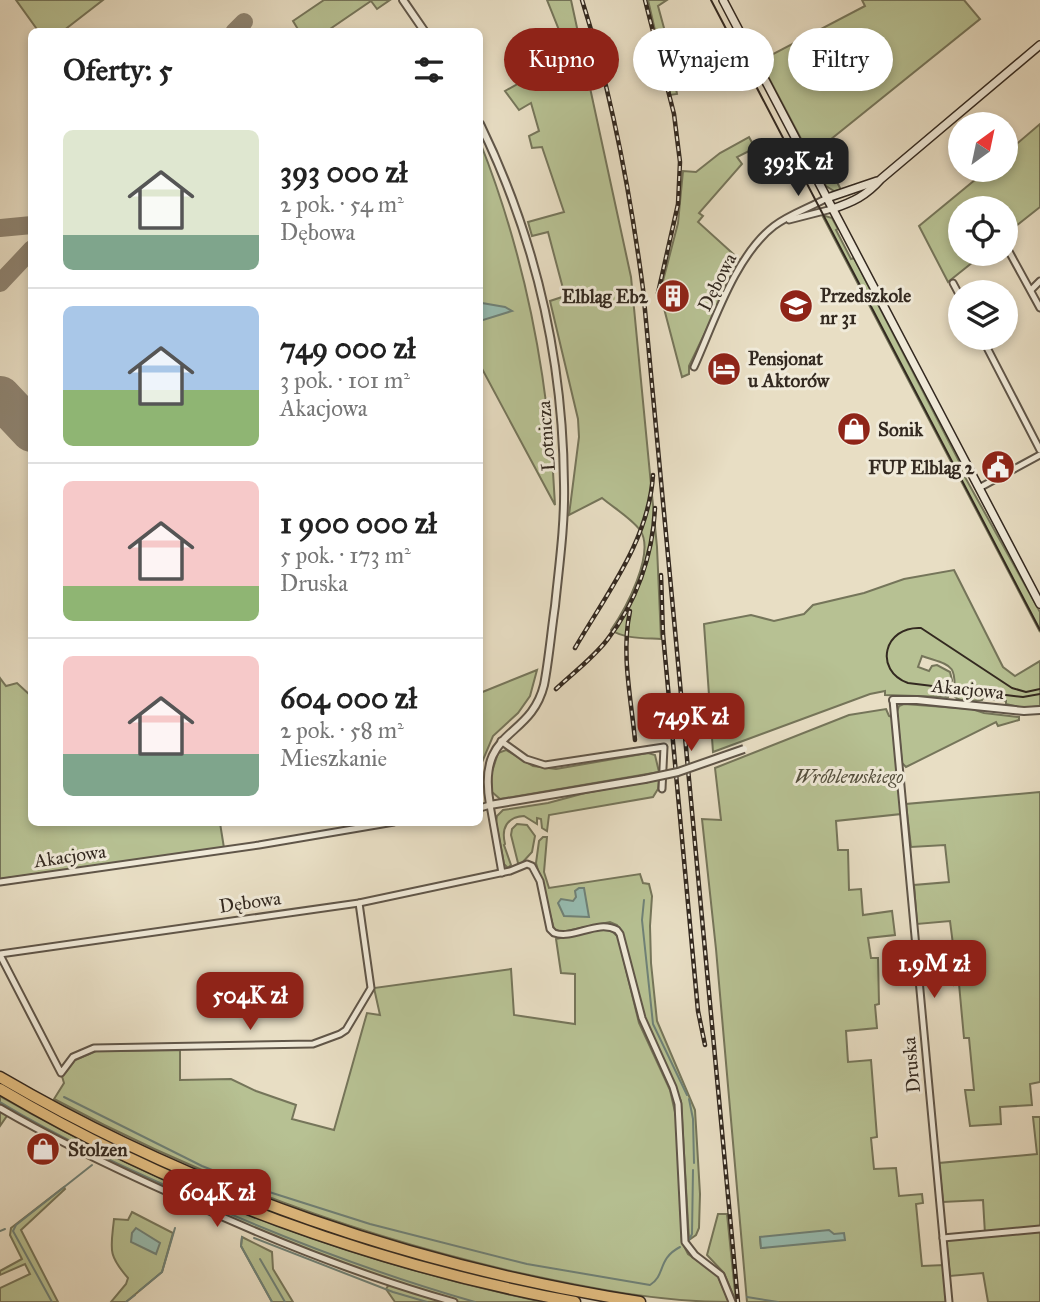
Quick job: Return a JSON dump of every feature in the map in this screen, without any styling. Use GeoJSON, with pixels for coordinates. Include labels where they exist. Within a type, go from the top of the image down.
{"type":"FeatureCollection","features":[{"type":"Feature","properties":{"kind":"highway"},"geometry":{"type":"LineString","coordinates":[[0,1077],[82,1122],[156,1158],[314,1222],[460,1266],[640,1302]]}},
{"type":"Feature","properties":{"kind":"highway"},"geometry":{"type":"LineString","coordinates":[[0,1089],[113,1149],[264,1214],[410,1263],[506,1288],[575,1302]]}},
{"type":"Feature","properties":{"kind":"main road"},"geometry":{"type":"LineString","coordinates":[[723,0],[1040,604]]}},
{"type":"Feature","properties":{"kind":"main road"},"geometry":{"type":"LineString","coordinates":[[832,209],[859,200],[881,178],[1040,45]]}},
{"type":"Feature","properties":{"kind":"main road"},"geometry":{"type":"LineString","coordinates":[[827,198],[867,186],[881,178]]}},
{"type":"Feature","properties":{"kind":"street"},"geometry":{"type":"LineString","coordinates":[[403,0],[422,28]]}},
{"type":"Feature","properties":{"kind":"street","name":"Lotnicza"},"geometry":{"type":"LineString","coordinates":[[483,131],[511,194],[543,298],[559,397],[564,458],[563,531],[544,685],[538,704],[531,714],[500,741]]}},
{"type":"Feature","properties":{"kind":"street","name":"Dębowa"},"geometry":{"type":"LineString","coordinates":[[694,368],[740,267],[767,233],[782,221],[827,198]]}},
{"type":"Feature","properties":{"kind":"street"},"geometry":{"type":"LineString","coordinates":[[782,221],[832,209]]}},
{"type":"Feature","properties":{"kind":"street"},"geometry":{"type":"LineString","coordinates":[[1017,266],[1040,308]]}},
{"type":"Feature","properties":{"kind":"street"},"geometry":{"type":"LineString","coordinates":[[1031,290],[1040,281]]}},
{"type":"Feature","properties":{"kind":"street"},"geometry":{"type":"LineString","coordinates":[[988,350],[1040,450]]}},
{"type":"Feature","properties":{"kind":"street"},"geometry":{"type":"LineString","coordinates":[[979,488],[1040,455]]}},
{"type":"Feature","properties":{"kind":"street","name":"Akacjowa"},"geometry":{"type":"LineString","coordinates":[[893,700],[1040,710]]}},
{"type":"Feature","properties":{"kind":"street","name":"Druska"},"geometry":{"type":"LineString","coordinates":[[893,700],[949,1302]]}},
{"type":"Feature","properties":{"kind":"street"},"geometry":{"type":"LineString","coordinates":[[502,873],[487,788],[488,769],[500,741],[526,759],[545,765],[664,747],[662,789]]}},
{"type":"Feature","properties":{"kind":"street"},"geometry":{"type":"LineString","coordinates":[[483,806],[678,772],[744,749]]}},
{"type":"Feature","properties":{"kind":"street","name":"Akacjowa"},"geometry":{"type":"LineString","coordinates":[[0,882],[259,845],[371,826]]}},
{"type":"Feature","properties":{"kind":"street","name":"Dębowa"},"geometry":{"type":"LineString","coordinates":[[359,903],[371,988],[353,1020],[340,1034],[313,1044],[94,1048],[73,1058],[61,1073],[0,955],[359,903],[502,873],[527,864],[534,868],[540,881],[550,929],[554,933],[564,935],[605,926],[620,934],[642,1018],[678,1104],[685,1242],[695,1255],[721,1275],[732,1302]]}},
{"type":"Feature","properties":{"kind":"street"},"geometry":{"type":"LineString","coordinates":[[0,1108],[104,1163],[255,1232],[363,1274],[454,1302]]}},
{"type":"Feature","properties":{"kind":"street"},"geometry":{"type":"LineString","coordinates":[[943,1237],[1040,1229]]}},
{"type":"Feature","properties":{"kind":"green space"},"geometry":{"type":"Polygon","coordinates":[[[16,0],[103,0],[67,28],[36,28],[16,0]]]}},
{"type":"Feature","properties":{"kind":"green space"},"geometry":{"type":"Polygon","coordinates":[[[324,0],[390,0],[377,9],[371,1],[331,28],[297,28],[293,21],[324,0]]]}},
{"type":"Feature","properties":{"kind":"green space"},"geometry":{"type":"Polygon","coordinates":[[[547,0],[571,0],[577,28],[558,28],[547,0]]]}},
{"type":"Feature","properties":{"kind":"green space"},"geometry":{"type":"Polygon","coordinates":[[[648,0],[667,0],[658,6],[664,28],[654,28],[648,0]]]}},
{"type":"Feature","properties":{"kind":"green space"},"geometry":{"type":"Polygon","coordinates":[[[862,0],[964,0],[980,19],[893,89],[893,28],[823,28],[865,6],[862,0]]]}},
{"type":"Feature","properties":{"kind":"green space"},"geometry":{"type":"Polygon","coordinates":[[[788,46],[788,91],[891,91],[820,148],[841,190],[834,191],[826,186],[774,88],[774,54],[788,46]]]}},
{"type":"Feature","properties":{"kind":"green space"},"geometry":{"type":"Polygon","coordinates":[[[505,91],[591,91],[631,277],[657,547],[661,639],[628,637],[611,630],[631,596],[642,566],[644,540],[640,530],[602,498],[569,515],[579,437],[578,419],[550,301],[565,296],[548,232],[532,236],[528,222],[564,212],[542,147],[532,148],[529,136],[539,131],[531,103],[519,110],[505,91]]]}},
{"type":"Feature","properties":{"kind":"green space"},"geometry":{"type":"Polygon","coordinates":[[[1040,124],[1040,207],[1018,224],[1018,196],[955,196],[972,182],[1018,182],[1018,143],[1040,124]]]}},
{"type":"Feature","properties":{"kind":"green space"},"geometry":{"type":"Polygon","coordinates":[[[749,137],[755,148],[737,157],[742,164],[699,213],[703,216],[698,222],[740,260],[689,366],[689,374],[682,377],[661,297],[678,223],[683,171],[696,172],[720,153],[749,137]]]}},
{"type":"Feature","properties":{"kind":"green space"},"geometry":{"type":"Polygon","coordinates":[[[483,150],[510,230],[532,320],[547,412],[555,505],[483,371],[483,150]]]}},
{"type":"Feature","properties":{"kind":"green space"},"geometry":{"type":"Polygon","coordinates":[[[948,202],[948,266],[968,266],[948,282],[919,226],[948,202]]]}},
{"type":"Feature","properties":{"kind":"green space"},"geometry":{"type":"Polygon","coordinates":[[[822,215],[832,218],[851,259],[854,258],[962,467],[961,470],[1040,612],[1040,632],[822,215]]]}},
{"type":"Feature","properties":{"kind":"green space"},"geometry":{"type":"Polygon","coordinates":[[[954,570],[1003,667],[1015,676],[1040,661],[1040,706],[1024,708],[1006,704],[1006,701],[983,698],[975,701],[960,700],[954,696],[954,677],[950,667],[922,656],[918,667],[929,671],[932,666],[937,665],[950,672],[952,680],[948,697],[885,695],[885,691],[870,694],[713,752],[704,624],[751,615],[774,621],[804,614],[813,605],[864,593],[904,579],[954,570]]]}},
{"type":"Feature","properties":{"kind":"green space"},"geometry":{"type":"Polygon","coordinates":[[[537,670],[530,696],[518,713],[493,736],[483,760],[483,692],[537,670]]]}},
{"type":"Feature","properties":{"kind":"green space"},"geometry":{"type":"Polygon","coordinates":[[[0,678],[6,686],[17,683],[28,693],[28,826],[220,826],[224,848],[0,879],[0,678]]]}},
{"type":"Feature","properties":{"kind":"green space"},"geometry":{"type":"Polygon","coordinates":[[[904,704],[972,709],[1019,717],[1019,720],[998,726],[996,722],[906,767],[902,763],[897,712],[899,706],[904,704]]]}},
{"type":"Feature","properties":{"kind":"green space","name":"Wróblewskiego"},"geometry":{"type":"Polygon","coordinates":[[[886,709],[892,717],[901,814],[836,821],[838,850],[848,850],[849,890],[861,889],[863,915],[892,911],[895,935],[868,938],[871,958],[878,958],[879,1004],[875,1005],[877,1028],[846,1031],[848,1062],[871,1060],[877,1137],[871,1138],[874,1169],[896,1168],[899,1196],[922,1194],[923,1203],[916,1204],[922,1266],[944,1265],[946,1302],[747,1302],[702,819],[721,820],[715,768],[849,715],[886,709]],[[834,1234],[760,1238],[761,1248],[834,1234]]]}},
{"type":"Feature","properties":{"kind":"green space"},"geometry":{"type":"Polygon","coordinates":[[[506,750],[533,766],[556,769],[648,753],[655,755],[659,772],[500,799],[492,792],[491,775],[498,753],[506,750]]]}},
{"type":"Feature","properties":{"kind":"green space"},"geometry":{"type":"Polygon","coordinates":[[[659,779],[658,789],[653,797],[549,815],[547,831],[542,828],[541,819],[537,818],[537,824],[524,816],[509,821],[505,828],[504,845],[511,865],[508,868],[504,864],[496,822],[497,816],[503,810],[659,779]]]}},
{"type":"Feature","properties":{"kind":"green space"},"geometry":{"type":"Polygon","coordinates":[[[1040,792],[1040,1082],[1030,1084],[1032,1105],[1000,1107],[1001,1124],[970,1126],[965,1090],[974,1090],[969,1038],[964,1038],[959,984],[954,985],[952,960],[955,960],[950,921],[917,924],[914,885],[949,882],[945,845],[911,847],[906,804],[1040,792]]]}},
{"type":"Feature","properties":{"kind":"green space"},"geometry":{"type":"Polygon","coordinates":[[[517,824],[527,825],[535,836],[532,852],[521,864],[518,863],[511,835],[517,824]]]}},
{"type":"Feature","properties":{"kind":"green space"},"geometry":{"type":"Polygon","coordinates":[[[547,837],[544,872],[549,888],[640,874],[643,883],[649,884],[652,896],[651,963],[657,1021],[695,1110],[700,1194],[699,1228],[696,1235],[689,1240],[681,1101],[644,1017],[621,931],[617,925],[610,922],[561,932],[554,929],[536,863],[539,841],[547,837]]]}},
{"type":"Feature","properties":{"kind":"green space"},"geometry":{"type":"Polygon","coordinates":[[[610,929],[618,937],[639,1023],[670,1090],[677,1121],[682,1242],[688,1254],[717,1274],[729,1302],[676,1300],[598,1289],[459,1258],[340,1223],[223,1179],[110,1128],[54,1099],[64,1083],[61,1073],[65,1073],[75,1060],[96,1051],[180,1050],[180,1080],[231,1079],[296,1105],[292,1119],[334,1130],[367,1013],[380,1015],[374,988],[511,969],[514,1015],[575,1024],[575,974],[561,973],[556,939],[610,929]]]}},
{"type":"Feature","properties":{"kind":"green space"},"geometry":{"type":"Polygon","coordinates":[[[0,1096],[129,1163],[263,1220],[401,1267],[543,1302],[395,1302],[386,1289],[390,1283],[299,1250],[127,1174],[9,1113],[0,1126],[0,1096]]]}},
{"type":"Feature","properties":{"kind":"green space"},"geometry":{"type":"Polygon","coordinates":[[[1033,1117],[1040,1117],[1040,1302],[988,1302],[983,1273],[950,1276],[946,1237],[985,1234],[983,1200],[943,1202],[939,1163],[1037,1154],[1033,1117]]]}},
{"type":"Feature","properties":{"kind":"green space"},"geometry":{"type":"Polygon","coordinates":[[[64,1187],[65,1189],[21,1230],[58,1302],[0,1302],[0,1288],[30,1274],[25,1264],[0,1275],[0,1271],[22,1259],[10,1235],[11,1228],[64,1187]]]}},
{"type":"Feature","properties":{"kind":"green space"},"geometry":{"type":"Polygon","coordinates":[[[132,1212],[173,1233],[162,1272],[126,1302],[111,1302],[128,1278],[112,1251],[114,1219],[128,1220],[132,1212]]]}},
{"type":"Feature","properties":{"kind":"green space"},"geometry":{"type":"Polygon","coordinates":[[[718,1214],[727,1214],[736,1302],[724,1273],[707,1255],[718,1214]]]}},
{"type":"Feature","properties":{"kind":"green space"},"geometry":{"type":"Polygon","coordinates":[[[242,1237],[272,1252],[273,1269],[293,1302],[272,1302],[241,1246],[242,1237]]]}},
{"type":"Feature","properties":{"kind":"water"},"geometry":{"type":"Polygon","coordinates":[[[483,303],[512,311],[483,320],[483,303]]]}},
{"type":"Feature","properties":{"kind":"water"},"geometry":{"type":"Polygon","coordinates":[[[584,888],[589,917],[564,916],[558,903],[561,899],[573,901],[576,897],[575,891],[584,888]]]}},
{"type":"Feature","properties":{"kind":"water"},"geometry":{"type":"Polygon","coordinates":[[[136,1228],[160,1243],[156,1254],[131,1242],[136,1228]]]}},
{"type":"Feature","properties":{"kind":"water"},"geometry":{"type":"Polygon","coordinates":[[[829,1230],[834,1234],[844,1233],[845,1240],[761,1248],[760,1237],[829,1230]]]}},
{"type":"Feature","properties":{"kind":"waterway"},"geometry":{"type":"LineString","coordinates":[[644,900],[642,920],[653,1024],[687,1095]]}},
{"type":"Feature","properties":{"kind":"waterway"},"geometry":{"type":"LineString","coordinates":[[64,1097],[202,1166],[265,1191]]}},
{"type":"Feature","properties":{"kind":"waterway"},"geometry":{"type":"LineString","coordinates":[[689,1099],[693,1119],[694,1163]]}},
{"type":"Feature","properties":{"kind":"waterway"},"geometry":{"type":"LineString","coordinates":[[0,1102],[94,1152],[226,1212],[366,1267],[475,1302]]}},
{"type":"Feature","properties":{"kind":"waterway"},"geometry":{"type":"LineString","coordinates":[[52,1302],[13,1231],[16,1225],[92,1165]]}},
{"type":"Feature","properties":{"kind":"waterway"},"geometry":{"type":"LineString","coordinates":[[689,1240],[692,1234],[693,1170]]}},
{"type":"Feature","properties":{"kind":"waterway"},"geometry":{"type":"LineString","coordinates":[[264,1196],[266,1191],[370,1224],[527,1264],[650,1285],[658,1277],[668,1257],[680,1247]]}},
{"type":"Feature","properties":{"kind":"waterway"},"geometry":{"type":"LineString","coordinates":[[182,1210],[183,1206]]}},
{"type":"Feature","properties":{"kind":"waterway"},"geometry":{"type":"LineString","coordinates":[[139,1291],[162,1272],[175,1228]]}},
{"type":"Feature","properties":{"kind":"waterway"},"geometry":{"type":"LineString","coordinates":[[0,1231],[5,1229]]}},
{"type":"Feature","properties":{"kind":"waterway"},"geometry":{"type":"LineString","coordinates":[[242,1237],[241,1246],[272,1302]]}},
{"type":"Feature","properties":{"kind":"waterway"},"geometry":{"type":"LineString","coordinates":[[254,1238],[393,1292],[427,1302]]}},
{"type":"Feature","properties":{"kind":"waterway"},"geometry":{"type":"LineString","coordinates":[[260,1259],[285,1302]]}},
{"type":"Feature","properties":{"kind":"waterway"},"geometry":{"type":"LineString","coordinates":[[126,1302],[135,1295]]}},
{"type":"Feature","properties":{"kind":"waterway"},"geometry":{"type":"LineString","coordinates":[[747,1297],[778,1302]]}},
{"type":"Feature","properties":{"kind":"taxiway"},"geometry":{"type":"LineString","coordinates":[[238,28],[244,22]]}},
{"type":"Feature","properties":{"kind":"taxiway"},"geometry":{"type":"LineString","coordinates":[[0,228],[28,225]]}},
{"type":"Feature","properties":{"kind":"taxiway"},"geometry":{"type":"LineString","coordinates":[[0,283],[28,253]]}},
{"type":"Feature","properties":{"kind":"runway"},"geometry":{"type":"LineString","coordinates":[[0,397],[28,427]]}},
{"type":"Feature","properties":{"kind":"tram line"},"geometry":{"type":"LineString","coordinates":[[711,0],[1040,630]]}},
{"type":"Feature","properties":{"kind":"tram line"},"geometry":{"type":"LineString","coordinates":[[1040,689],[1026,692],[1012,688],[921,628],[908,629],[898,634],[891,641],[888,650],[890,669],[908,683],[1023,697],[1040,694]]}},
{"type":"Feature","properties":{"kind":"railway"},"geometry":{"type":"LineString","coordinates":[[582,0],[619,143],[643,289],[738,1302]]}},
{"type":"Feature","properties":{"kind":"railway"},"geometry":{"type":"LineString","coordinates":[[645,0],[674,114],[680,162],[678,204],[658,293]]}},
{"type":"Feature","properties":{"kind":"railway"},"geometry":{"type":"LineString","coordinates":[[575,648],[635,544],[644,522],[653,475]]}},
{"type":"Feature","properties":{"kind":"railway"},"geometry":{"type":"LineString","coordinates":[[556,689],[601,647],[626,610],[647,561],[655,508]]}},
{"type":"Feature","properties":{"kind":"railway"},"geometry":{"type":"LineString","coordinates":[[661,575],[663,634],[698,1011],[705,1045]]}},
{"type":"Feature","properties":{"kind":"railway"},"geometry":{"type":"LineString","coordinates":[[630,611],[626,643],[635,740]]}},
{"type":"Feature","properties":{"kind":"place","name":"Elbląg Eb2"},"geometry":{"type":"Point","coordinates":[673,296]}},
{"type":"Feature","properties":{"kind":"place","name":"Przedszkole nr 31"},"geometry":{"type":"Point","coordinates":[796,306]}},
{"type":"Feature","properties":{"kind":"place","name":"Pensjonat u Aktorów"},"geometry":{"type":"Point","coordinates":[724,369]}},
{"type":"Feature","properties":{"kind":"place","name":"Sonik"},"geometry":{"type":"Point","coordinates":[854,429]}},
{"type":"Feature","properties":{"kind":"place","name":"FUP Elbląg 2"},"geometry":{"type":"Point","coordinates":[998,467]}},
{"type":"Feature","properties":{"kind":"place","name":"Stolzen"},"geometry":{"type":"Point","coordinates":[43,1149]}}]}
